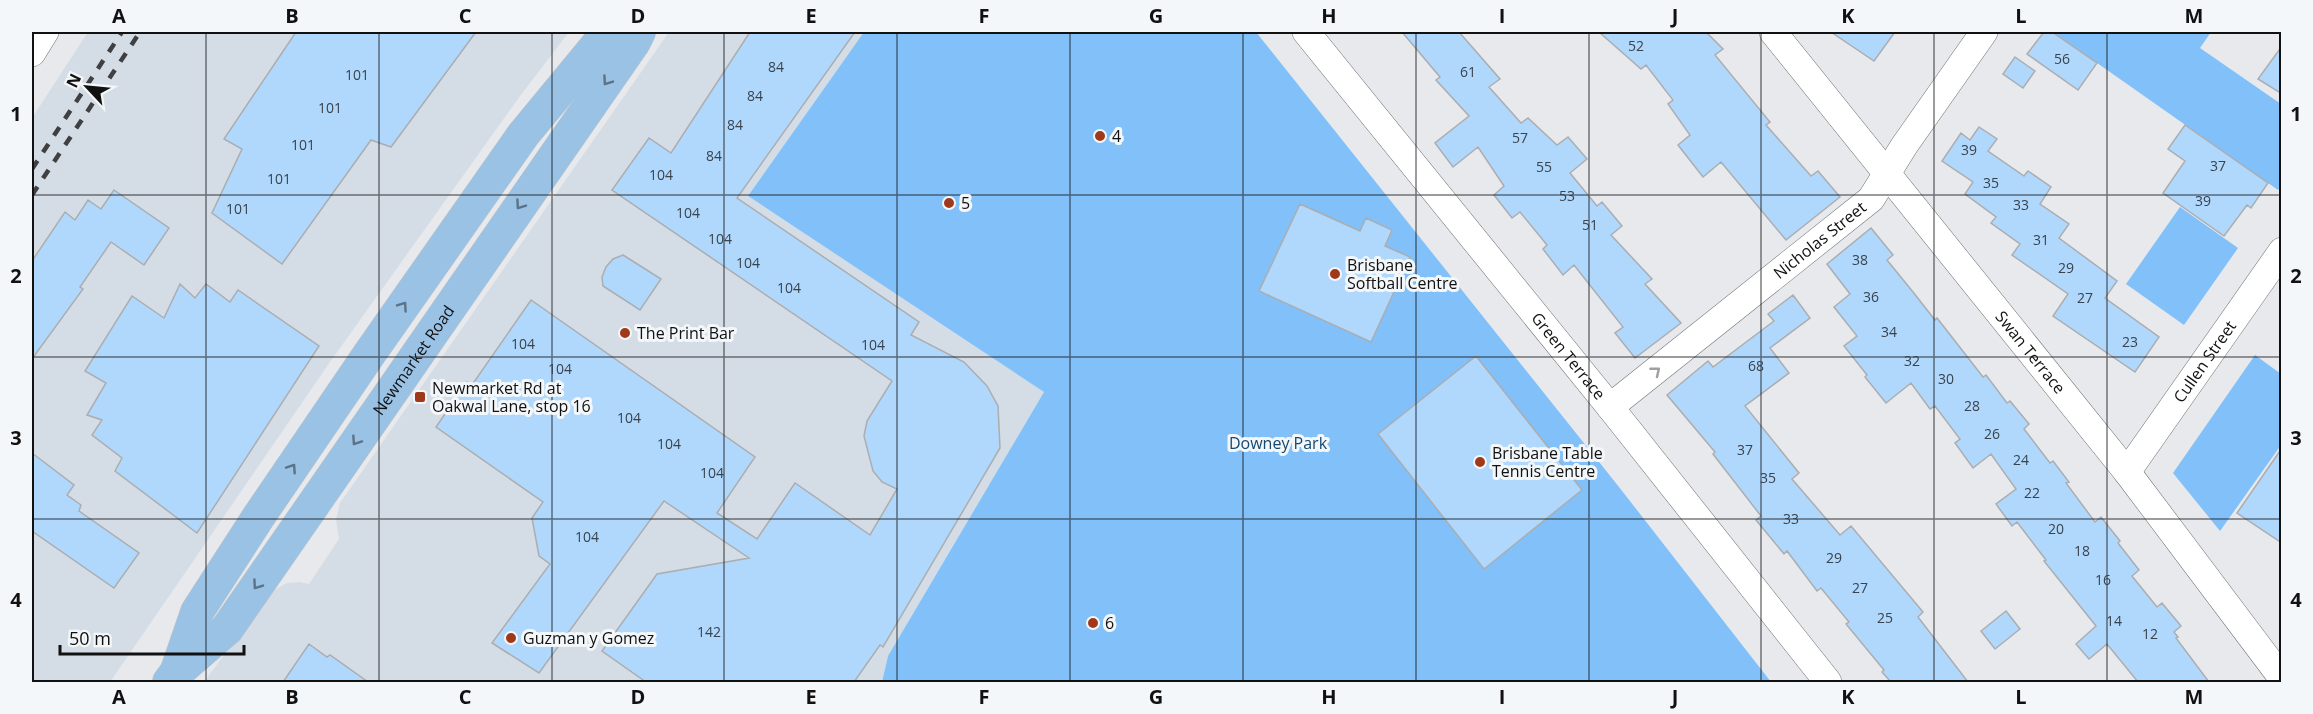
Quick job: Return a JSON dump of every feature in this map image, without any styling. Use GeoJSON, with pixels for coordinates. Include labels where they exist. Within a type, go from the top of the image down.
{"type":"FeatureCollection","features":[{"type":"Feature","properties":{"kind":"main road","name":"Newmarket Road"},"geometry":{"type":"LineString","coordinates":[[172,678],[197,612],[265,507],[523,135],[569,76],[608,32]]}},
{"type":"Feature","properties":{"kind":"main road","name":"Newmarket Road"},"geometry":{"type":"LineString","coordinates":[[172,678],[227,628],[639,32]]}},
{"type":"Feature","properties":{"kind":"street"},"geometry":{"type":"LineString","coordinates":[[32,53],[45,32]]}},
{"type":"Feature","properties":{"kind":"street","name":"Green Terrace"},"geometry":{"type":"LineString","coordinates":[[1305,32],[1610,407],[1828,682]]}},
{"type":"Feature","properties":{"kind":"street","name":"Swan Terrace"},"geometry":{"type":"LineString","coordinates":[[1773,32],[2127,472],[2282,678]]}},
{"type":"Feature","properties":{"kind":"street","name":"Nicholas Street"},"geometry":{"type":"LineString","coordinates":[[1610,407],[1870,199],[1984,32]]}},
{"type":"Feature","properties":{"kind":"street","name":"Cullen Street"},"geometry":{"type":"LineString","coordinates":[[2127,472],[2282,251]]}},
{"type":"Feature","properties":{"kind":"shaded area"},"geometry":{"type":"Polygon","coordinates":[[[88,32],[569,32],[520,96],[330,362],[110,682],[32,682],[32,118],[88,32]]]}},
{"type":"Feature","properties":{"kind":"shaded area"},"geometry":{"type":"Polygon","coordinates":[[[669,32],[864,32],[748,196],[1044,392],[888,656],[882,682],[204,682],[271,592],[287,583],[309,584],[339,539],[336,520],[340,503],[669,32]]]}},
{"type":"Feature","properties":{"kind":"green space","name":"Downey Park"},"geometry":{"type":"Polygon","coordinates":[[[864,32],[1256,32],[1619,487],[1771,682],[882,682],[888,656],[1044,392],[748,196],[864,32]]]}},
{"type":"Feature","properties":{"kind":"green space"},"geometry":{"type":"Polygon","coordinates":[[[2053,32],[2211,32],[2200,48],[2281,104],[2281,186],[2278,190],[2053,32]]]}},
{"type":"Feature","properties":{"kind":"green space"},"geometry":{"type":"Polygon","coordinates":[[[2180,207],[2238,248],[2184,325],[2126,284],[2180,207]]]}},
{"type":"Feature","properties":{"kind":"green space"},"geometry":{"type":"Polygon","coordinates":[[[2255,355],[2281,374],[2281,445],[2220,531],[2173,473],[2255,355]]]}},
{"type":"Feature","properties":{"kind":"building"},"geometry":{"type":"Polygon","coordinates":[[[296,32],[476,32],[391,147],[371,140],[282,264],[212,213],[242,149],[224,139],[296,32]]]}},
{"type":"Feature","properties":{"kind":"building"},"geometry":{"type":"Polygon","coordinates":[[[750,32],[855,32],[737,198],[919,322],[911,335],[964,362],[987,386],[998,406],[1000,448],[883,647],[880,645],[854,682],[646,682],[602,651],[657,574],[749,558],[664,501],[539,673],[492,643],[550,564],[539,556],[532,518],[543,502],[436,427],[467,382],[472,385],[531,300],[755,457],[717,513],[757,539],[795,483],[870,535],[897,489],[882,482],[873,471],[864,436],[867,421],[892,381],[612,190],[649,138],[671,153],[750,32]]]}},
{"type":"Feature","properties":{"kind":"building"},"geometry":{"type":"Polygon","coordinates":[[[1402,32],[1459,32],[1500,79],[1489,87],[1521,123],[1528,118],[1557,145],[1568,137],[1587,159],[1570,173],[1597,206],[1602,202],[1622,226],[1611,235],[1652,279],[1645,284],[1681,323],[1635,358],[1615,333],[1623,327],[1574,265],[1563,275],[1543,249],[1547,245],[1520,212],[1512,218],[1494,195],[1504,186],[1478,147],[1453,167],[1435,143],[1469,116],[1436,80],[1440,77],[1402,32]]]}},
{"type":"Feature","properties":{"kind":"building"},"geometry":{"type":"Polygon","coordinates":[[[1599,32],[1706,32],[1723,49],[1715,55],[1770,122],[1766,125],[1811,176],[1818,171],[1840,197],[1786,240],[1721,162],[1703,177],[1678,145],[1690,135],[1668,104],[1673,100],[1646,65],[1641,69],[1599,32]]]}},
{"type":"Feature","properties":{"kind":"building"},"geometry":{"type":"Polygon","coordinates":[[[1831,32],[1895,32],[1874,61],[1831,32]]]}},
{"type":"Feature","properties":{"kind":"building"},"geometry":{"type":"Polygon","coordinates":[[[2044,32],[2052,32],[2097,63],[2078,90],[2027,54],[2044,32]]]}},
{"type":"Feature","properties":{"kind":"building"},"geometry":{"type":"Polygon","coordinates":[[[2282,46],[2282,94],[2258,79],[2282,46]]]}},
{"type":"Feature","properties":{"kind":"building"},"geometry":{"type":"Polygon","coordinates":[[[2015,57],[2035,71],[2023,88],[2003,74],[2015,57]]]}},
{"type":"Feature","properties":{"kind":"building"},"geometry":{"type":"Polygon","coordinates":[[[2185,125],[2268,183],[2251,208],[2247,205],[2224,236],[2163,193],[2185,161],[2168,149],[2185,125]]]}},
{"type":"Feature","properties":{"kind":"building"},"geometry":{"type":"Polygon","coordinates":[[[1979,127],[1997,139],[1988,151],[2024,176],[2028,171],[2051,187],[2040,204],[2069,224],[2059,238],[2117,281],[2105,298],[2159,337],[2135,372],[2053,316],[2068,294],[2012,255],[2020,244],[1991,223],[1996,217],[1965,194],[1973,182],[1942,161],[1961,133],[1970,140],[1979,127]]]}},
{"type":"Feature","properties":{"kind":"building"},"geometry":{"type":"Polygon","coordinates":[[[114,190],[169,228],[144,265],[111,242],[80,287],[83,289],[32,359],[32,261],[65,212],[75,220],[88,200],[101,209],[114,190]]]}},
{"type":"Feature","properties":{"kind":"building","name":"Brisbane Softball Centre"},"geometry":{"type":"Polygon","coordinates":[[[1300,204],[1360,231],[1366,218],[1392,230],[1385,246],[1410,257],[1371,342],[1259,291],[1300,204]]]}},
{"type":"Feature","properties":{"kind":"building"},"geometry":{"type":"Polygon","coordinates":[[[1871,228],[1893,255],[1887,260],[1935,320],[1937,318],[1983,377],[1986,375],[2007,403],[2010,401],[2029,424],[2024,429],[2050,463],[2053,461],[2095,522],[2101,517],[2120,541],[2118,543],[2139,570],[2132,576],[2157,607],[2162,603],[2181,626],[2174,632],[2178,637],[2176,638],[2209,682],[2138,682],[2107,644],[2089,659],[2076,644],[2096,626],[2044,561],[2046,560],[2017,522],[2012,526],[1996,504],[2016,489],[1991,454],[1973,468],[1955,443],[1960,439],[1935,406],[1930,409],[1911,383],[1886,403],[1865,377],[1867,375],[1844,346],[1857,336],[1834,307],[1850,294],[1827,264],[1871,228]]]}},
{"type":"Feature","properties":{"kind":"building"},"geometry":{"type":"Polygon","coordinates":[[[623,255],[661,279],[640,310],[603,286],[602,277],[606,267],[613,259],[623,255]]]}},
{"type":"Feature","properties":{"kind":"building"},"geometry":{"type":"Polygon","coordinates":[[[180,284],[195,298],[206,284],[230,302],[238,290],[319,346],[197,533],[115,471],[122,458],[92,435],[102,420],[87,415],[106,383],[85,371],[132,296],[164,318],[180,284]]]}},
{"type":"Feature","properties":{"kind":"building"},"geometry":{"type":"Polygon","coordinates":[[[1793,295],[1810,318],[1770,348],[1789,373],[1745,406],[1799,473],[1792,479],[1840,535],[1851,526],[1923,612],[1918,617],[1968,682],[1891,682],[1882,672],[1884,670],[1846,624],[1849,622],[1821,588],[1817,591],[1787,551],[1784,554],[1756,520],[1761,516],[1713,454],[1715,452],[1667,395],[1708,361],[1713,367],[1774,321],[1768,314],[1793,295]]]}},
{"type":"Feature","properties":{"kind":"building","name":"Brisbane Table Tennis Centre"},"geometry":{"type":"Polygon","coordinates":[[[1476,356],[1582,490],[1484,569],[1378,434],[1476,356]]]}},
{"type":"Feature","properties":{"kind":"building"},"geometry":{"type":"Polygon","coordinates":[[[2282,448],[2282,543],[2237,513],[2282,448]]]}},
{"type":"Feature","properties":{"kind":"building"},"geometry":{"type":"Polygon","coordinates":[[[32,453],[74,485],[67,495],[81,505],[79,511],[139,553],[114,588],[32,531],[32,453]]]}},
{"type":"Feature","properties":{"kind":"building"},"geometry":{"type":"Polygon","coordinates":[[[2006,611],[2020,629],[1995,649],[1981,631],[2006,611]]]}},
{"type":"Feature","properties":{"kind":"building"},"geometry":{"type":"Polygon","coordinates":[[[309,644],[327,657],[330,655],[368,682],[283,682],[309,644]]]}},
{"type":"Feature","properties":{"kind":"railway"},"geometry":{"type":"LineString","coordinates":[[32,169],[122,32]]}},
{"type":"Feature","properties":{"kind":"railway"},"geometry":{"type":"LineString","coordinates":[[32,195],[140,32]]}},
{"type":"Feature","properties":{"kind":"place","name":"4"},"geometry":{"type":"Point","coordinates":[1100,136]}},
{"type":"Feature","properties":{"kind":"place","name":"5"},"geometry":{"type":"Point","coordinates":[949,203]}},
{"type":"Feature","properties":{"kind":"place","name":"Brisbane Softball Centre"},"geometry":{"type":"Point","coordinates":[1335,274]}},
{"type":"Feature","properties":{"kind":"place","name":"The Print Bar"},"geometry":{"type":"Point","coordinates":[625,333]}},
{"type":"Feature","properties":{"kind":"place","name":"Newmarket Rd at Oakwal Lane, stop 16"},"geometry":{"type":"Point","coordinates":[420,397]}},
{"type":"Feature","properties":{"kind":"place","name":"Brisbane Table Tennis Centre"},"geometry":{"type":"Point","coordinates":[1480,462]}},
{"type":"Feature","properties":{"kind":"place","name":"6"},"geometry":{"type":"Point","coordinates":[1093,623]}},
{"type":"Feature","properties":{"kind":"place","name":"Guzman y Gomez"},"geometry":{"type":"Point","coordinates":[511,638]}}]}
